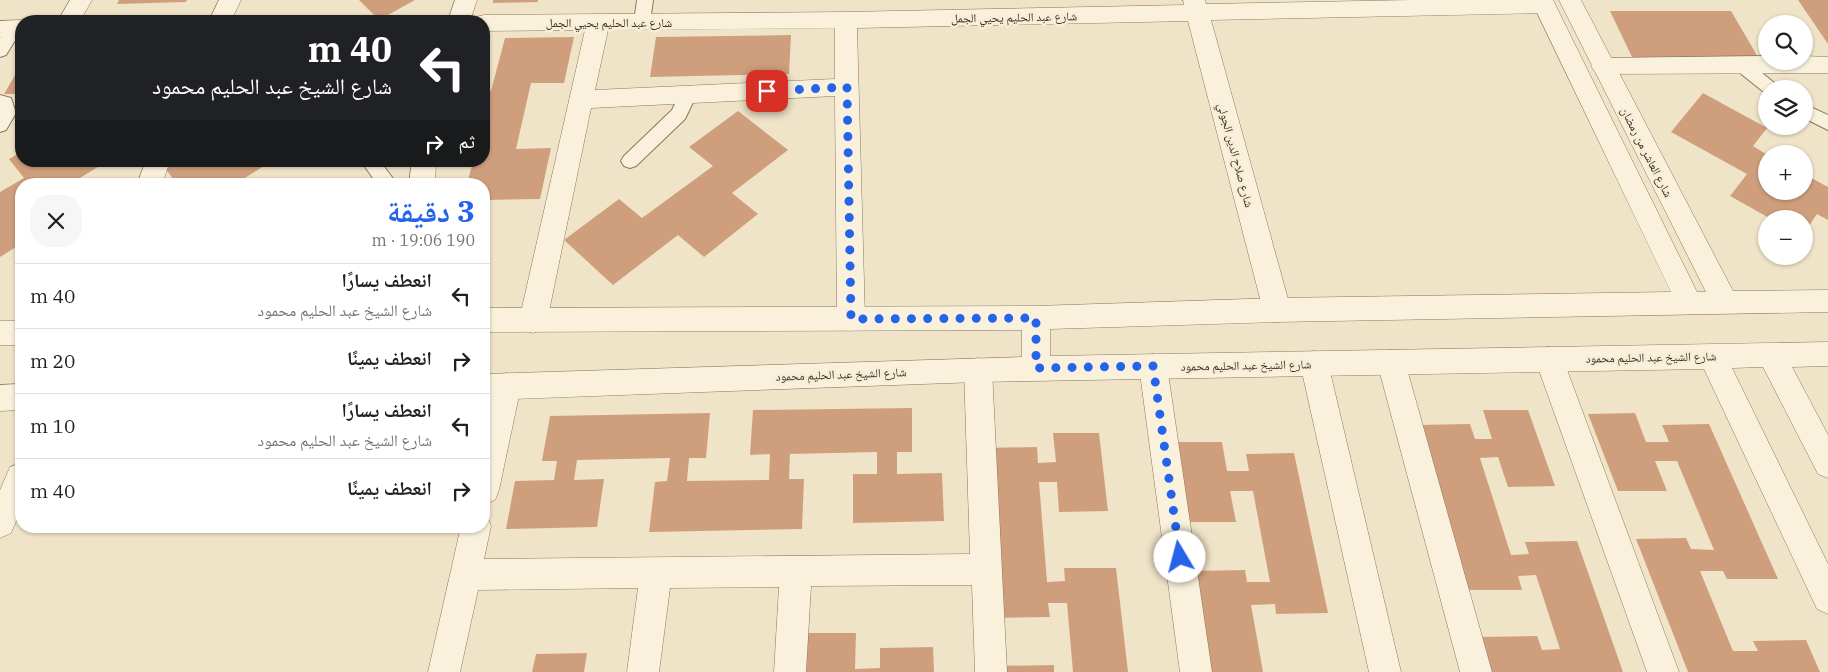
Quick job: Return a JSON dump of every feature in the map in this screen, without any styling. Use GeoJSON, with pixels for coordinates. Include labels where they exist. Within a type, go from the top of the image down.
{"type":"FeatureCollection","features":[{"type":"Feature","properties":{"kind":"street"},"geometry":{"type":"LineString","coordinates":[[72,15],[81,0]]}},
{"type":"Feature","properties":{"kind":"street"},"geometry":{"type":"LineString","coordinates":[[223,15],[230,0]]}},
{"type":"Feature","properties":{"kind":"street"},"geometry":{"type":"LineString","coordinates":[[461,15],[466,0]]}},
{"type":"Feature","properties":{"kind":"street","name":"شارع العاشر من رمضان"},"geometry":{"type":"LineString","coordinates":[[1570,0],[1725,303]]}},
{"type":"Feature","properties":{"kind":"street"},"geometry":{"type":"LineString","coordinates":[[1543,2],[1690,304]]}},
{"type":"Feature","properties":{"kind":"street","name":"شارع عبد الحليم يحيي الجمل"},"geometry":{"type":"LineString","coordinates":[[490,23],[598,22],[643,11],[752,10],[846,20],[948,9],[1543,2]]}},
{"type":"Feature","properties":{"kind":"street","name":"شارع صلاح الدين الجولي"},"geometry":{"type":"LineString","coordinates":[[1196,6],[1277,310]]}},
{"type":"Feature","properties":{"kind":"street"},"geometry":{"type":"LineString","coordinates":[[846,20],[851,319]]}},
{"type":"Feature","properties":{"kind":"street"},"geometry":{"type":"LineString","coordinates":[[533,321],[598,22]]}},
{"type":"Feature","properties":{"kind":"street"},"geometry":{"type":"LineString","coordinates":[[1603,66],[1828,65]]}},
{"type":"Feature","properties":{"kind":"street"},"geometry":{"type":"LineString","coordinates":[[580,100],[847,87]]}},
{"type":"Feature","properties":{"kind":"street"},"geometry":{"type":"LineString","coordinates":[[490,320],[1036,318],[1277,310],[1828,301]]}},
{"type":"Feature","properties":{"kind":"street"},"geometry":{"type":"LineString","coordinates":[[1036,318],[1036,368]]}},
{"type":"Feature","properties":{"kind":"street"},"geometry":{"type":"LineString","coordinates":[[0,333],[15,333]]}},
{"type":"Feature","properties":{"kind":"street","name":"شارع الشيخ عبد الحليم محمود"},"geometry":{"type":"LineString","coordinates":[[495,386],[1036,368],[1828,354]]}},
{"type":"Feature","properties":{"kind":"street"},"geometry":{"type":"LineString","coordinates":[[1771,355],[1828,464]]}},
{"type":"Feature","properties":{"kind":"street"},"geometry":{"type":"LineString","coordinates":[[1712,356],[1828,598]]}},
{"type":"Feature","properties":{"kind":"street"},"geometry":{"type":"LineString","coordinates":[[1549,359],[1663,672]]}},
{"type":"Feature","properties":{"kind":"street"},"geometry":{"type":"LineString","coordinates":[[1391,362],[1476,672]]}},
{"type":"Feature","properties":{"kind":"street"},"geometry":{"type":"LineString","coordinates":[[1314,363],[1385,672]]}},
{"type":"Feature","properties":{"kind":"street"},"geometry":{"type":"LineString","coordinates":[[1153,366],[1196,672]]}},
{"type":"Feature","properties":{"kind":"street"},"geometry":{"type":"LineString","coordinates":[[978,370],[991,672]]}},
{"type":"Feature","properties":{"kind":"street"},"geometry":{"type":"LineString","coordinates":[[490,433],[495,386]]}},
{"type":"Feature","properties":{"kind":"street"},"geometry":{"type":"LineString","coordinates":[[0,398],[15,397]]}},
{"type":"Feature","properties":{"kind":"street"},"geometry":{"type":"LineString","coordinates":[[0,523],[15,490]]}},
{"type":"Feature","properties":{"kind":"street"},"geometry":{"type":"LineString","coordinates":[[444,672],[474,533]]}},
{"type":"Feature","properties":{"kind":"street"},"geometry":{"type":"LineString","coordinates":[[465,575],[987,569]]}},
{"type":"Feature","properties":{"kind":"street"},"geometry":{"type":"LineString","coordinates":[[790,672],[796,571]]}},
{"type":"Feature","properties":{"kind":"street"},"geometry":{"type":"LineString","coordinates":[[643,672],[656,572]]}},
{"type":"Feature","properties":{"kind":"lane"},"geometry":{"type":"LineString","coordinates":[[0,51],[12,29]]}},
{"type":"Feature","properties":{"kind":"lane"},"geometry":{"type":"LineString","coordinates":[[1741,65],[1760,80]]}},
{"type":"Feature","properties":{"kind":"lane"},"geometry":{"type":"LineString","coordinates":[[630,161],[680,114],[688,94]]}},
{"type":"Feature","properties":{"kind":"lane"},"geometry":{"type":"LineString","coordinates":[[1813,115],[1828,123]]}},
{"type":"Feature","properties":{"kind":"lane"},"geometry":{"type":"LineString","coordinates":[[375,167],[383,178]]}},
{"type":"Feature","properties":{"kind":"building"},"geometry":{"type":"Polygon","coordinates":[[[119,0],[187,0],[186,2],[117,4],[119,0]]]}},
{"type":"Feature","properties":{"kind":"building"},"geometry":{"type":"Polygon","coordinates":[[[359,0],[415,0],[388,15],[374,15],[359,0]]]}},
{"type":"Feature","properties":{"kind":"building"},"geometry":{"type":"Polygon","coordinates":[[[493,0],[538,0],[538,2],[493,3],[493,0]]]}},
{"type":"Feature","properties":{"kind":"building"},"geometry":{"type":"Polygon","coordinates":[[[1798,0],[1828,0],[1828,44],[1813,22],[1813,15],[1808,15],[1798,0]]]}},
{"type":"Feature","properties":{"kind":"building"},"geometry":{"type":"Polygon","coordinates":[[[1610,11],[1731,11],[1758,57],[1632,57],[1610,11]]]}},
{"type":"Feature","properties":{"kind":"building"},"geometry":{"type":"Polygon","coordinates":[[[791,35],[789,74],[650,77],[656,37],[791,35]]]}},
{"type":"Feature","properties":{"kind":"building"},"geometry":{"type":"Polygon","coordinates":[[[574,37],[564,83],[531,83],[516,149],[551,148],[540,199],[490,200],[490,178],[469,178],[471,167],[490,167],[490,91],[505,38],[574,37]]]}},
{"type":"Feature","properties":{"kind":"building"},"geometry":{"type":"Polygon","coordinates":[[[15,75],[15,94],[4,94],[15,75]]]}},
{"type":"Feature","properties":{"kind":"building"},"geometry":{"type":"Polygon","coordinates":[[[1703,93],[1758,123],[1758,135],[1762,135],[1753,146],[1758,149],[1758,200],[1813,200],[1813,179],[1828,187],[1828,220],[1817,214],[1813,220],[1813,210],[1758,210],[1758,212],[1730,196],[1747,174],[1671,132],[1703,93]]]}},
{"type":"Feature","properties":{"kind":"building"},"geometry":{"type":"Polygon","coordinates":[[[738,111],[788,150],[732,193],[758,214],[704,257],[678,235],[613,285],[564,240],[619,199],[642,218],[713,166],[689,147],[738,111]]]}},
{"type":"Feature","properties":{"kind":"building"},"geometry":{"type":"Polygon","coordinates":[[[15,156],[15,167],[9,159],[15,156]]]}},
{"type":"Feature","properties":{"kind":"building"},"geometry":{"type":"Polygon","coordinates":[[[15,167],[98,167],[80,178],[24,178],[15,167]]]}},
{"type":"Feature","properties":{"kind":"building"},"geometry":{"type":"Polygon","coordinates":[[[262,167],[245,178],[172,178],[165,168],[262,167]]]}},
{"type":"Feature","properties":{"kind":"building"},"geometry":{"type":"Polygon","coordinates":[[[15,183],[15,248],[0,257],[0,192],[15,183]]]}},
{"type":"Feature","properties":{"kind":"building"},"geometry":{"type":"Polygon","coordinates":[[[912,408],[912,452],[897,452],[897,474],[942,473],[944,521],[853,523],[853,474],[877,474],[877,452],[790,454],[789,479],[804,479],[802,529],[649,532],[655,482],[667,481],[670,458],[577,460],[574,480],[604,479],[597,527],[506,529],[515,481],[554,480],[557,461],[542,461],[550,416],[710,413],[706,458],[689,458],[687,481],[769,480],[770,454],[750,455],[753,410],[912,408]]]}},
{"type":"Feature","properties":{"kind":"building"},"geometry":{"type":"Polygon","coordinates":[[[1483,410],[1528,410],[1555,486],[1508,487],[1498,457],[1480,458],[1511,555],[1529,554],[1525,542],[1577,541],[1623,672],[1491,672],[1481,637],[1537,636],[1542,650],[1560,649],[1536,575],[1518,576],[1522,590],[1467,590],[1419,425],[1470,424],[1475,439],[1492,439],[1483,410]]]}},
{"type":"Feature","properties":{"kind":"building"},"geometry":{"type":"Polygon","coordinates":[[[1635,413],[1646,442],[1669,442],[1662,425],[1709,424],[1778,579],[1727,579],[1723,571],[1700,571],[1733,651],[1758,651],[1753,641],[1806,640],[1820,672],[1688,672],[1636,539],[1686,538],[1691,549],[1714,550],[1677,461],[1655,461],[1667,491],[1618,491],[1588,414],[1635,413]]]}},
{"type":"Feature","properties":{"kind":"building"},"geometry":{"type":"Polygon","coordinates":[[[1053,433],[1099,433],[1108,511],[1059,512],[1057,482],[1039,482],[1047,582],[1065,581],[1064,568],[1116,568],[1128,672],[1073,672],[1067,603],[1048,603],[1050,617],[993,618],[985,448],[1037,447],[1038,463],[1056,462],[1053,433]]]}},
{"type":"Feature","properties":{"kind":"building"},"geometry":{"type":"Polygon","coordinates":[[[1174,442],[1222,442],[1227,471],[1249,471],[1246,454],[1294,453],[1328,613],[1276,614],[1275,604],[1251,605],[1263,672],[1209,672],[1194,571],[1245,570],[1247,582],[1270,582],[1253,491],[1230,491],[1236,522],[1186,522],[1174,442]]]}},
{"type":"Feature","properties":{"kind":"building"},"geometry":{"type":"Polygon","coordinates":[[[803,633],[856,633],[855,669],[880,668],[880,648],[933,647],[934,672],[802,672],[803,633]]]}},
{"type":"Feature","properties":{"kind":"building"},"geometry":{"type":"Polygon","coordinates":[[[587,653],[584,672],[532,672],[536,654],[587,653]]]}},
{"type":"Feature","properties":{"kind":"building"},"geometry":{"type":"Polygon","coordinates":[[[1054,665],[1054,672],[996,672],[996,666],[1054,665]]]}},
{"type":"Feature","properties":{"kind":"route"},"geometry":{"type":"LineString","coordinates":[[767,91],[847,87],[851,319],[1036,318],[1036,368],[1153,366],[1180,557]]}}]}
